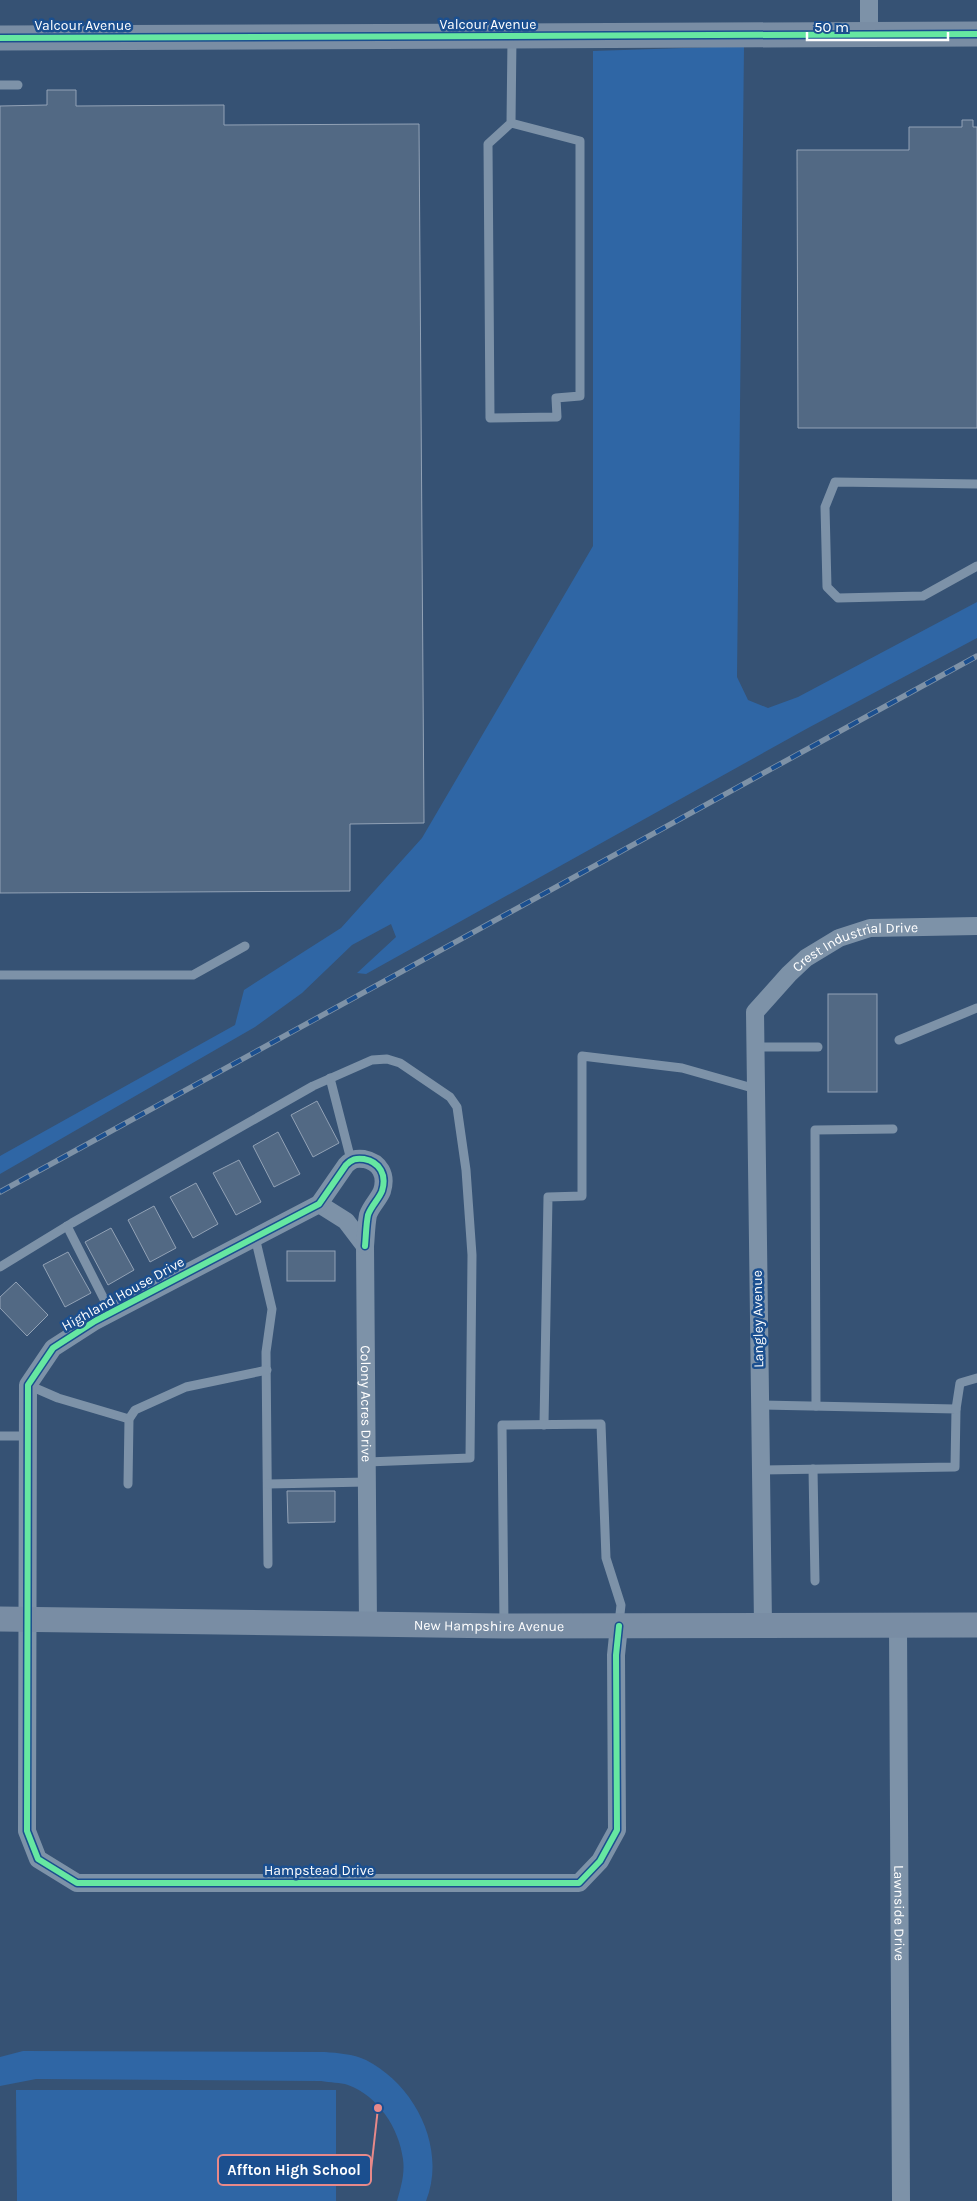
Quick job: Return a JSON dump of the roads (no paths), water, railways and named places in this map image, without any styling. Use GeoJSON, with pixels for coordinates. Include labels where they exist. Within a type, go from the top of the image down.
{"type":"FeatureCollection","features":[{"type":"Feature","properties":{"kind":"street"},"geometry":{"type":"LineString","coordinates":[[868,35],[869,0]]}},
{"type":"Feature","properties":{"kind":"street","name":"Valcour Avenue"},"geometry":{"type":"LineString","coordinates":[[0,38],[977,34]]}},
{"type":"Feature","properties":{"kind":"street","name":"Crest Industrial Drive"},"geometry":{"type":"LineString","coordinates":[[755,1012],[806,958],[839,938],[870,928],[977,926]]}},
{"type":"Feature","properties":{"kind":"street","name":"Langley Avenue"},"geometry":{"type":"LineString","coordinates":[[755,1012],[763,1625]]}},
{"type":"Feature","properties":{"kind":"street"},"geometry":{"type":"LineString","coordinates":[[351,1160],[319,1204],[346,1221],[365,1246]]}},
{"type":"Feature","properties":{"kind":"street","name":"Colony Acres Drive"},"geometry":{"type":"LineString","coordinates":[[351,1160],[372,1160],[380,1166],[383,1176],[382,1191],[368,1213],[365,1246],[368,1625]]}},
{"type":"Feature","properties":{"kind":"street","name":"Highland House Drive"},"geometry":{"type":"LineString","coordinates":[[28,1386],[53,1348],[111,1313],[319,1204]]}},
{"type":"Feature","properties":{"kind":"street"},"geometry":{"type":"LineString","coordinates":[[28,1386],[29,1620]]}},
{"type":"Feature","properties":{"kind":"street","name":"New Hampshire Avenue"},"geometry":{"type":"LineString","coordinates":[[0,1619],[504,1626],[977,1625]]}},
{"type":"Feature","properties":{"kind":"street","name":"Hampstead Drive"},"geometry":{"type":"LineString","coordinates":[[29,1620],[27,1831],[38,1859],[76,1883],[578,1883],[600,1861],[617,1830],[616,1655],[619,1626]]}},
{"type":"Feature","properties":{"kind":"street","name":"Lawnside Drive"},"geometry":{"type":"LineString","coordinates":[[898,1624],[902,2201]]}},
{"type":"Feature","properties":{"kind":"lane"},"geometry":{"type":"LineString","coordinates":[[511,122],[580,141],[580,396],[556,398],[557,417],[490,418],[488,144],[511,122],[512,37]]}},
{"type":"Feature","properties":{"kind":"lane"},"geometry":{"type":"LineString","coordinates":[[0,85],[18,85]]}},
{"type":"Feature","properties":{"kind":"lane"},"geometry":{"type":"LineString","coordinates":[[977,484],[835,482],[825,507],[825,540],[827,587],[838,598],[923,596],[977,566]]}},
{"type":"Feature","properties":{"kind":"lane"},"geometry":{"type":"LineString","coordinates":[[0,975],[193,975],[244,946]]}},
{"type":"Feature","properties":{"kind":"lane"},"geometry":{"type":"LineString","coordinates":[[899,1040],[977,1008]]}},
{"type":"Feature","properties":{"kind":"lane"},"geometry":{"type":"LineString","coordinates":[[755,1048],[818,1047]]}},
{"type":"Feature","properties":{"kind":"lane"},"geometry":{"type":"LineString","coordinates":[[544,1425],[548,1197],[582,1196],[582,1056],[682,1068],[756,1089]]}},
{"type":"Feature","properties":{"kind":"lane"},"geometry":{"type":"LineString","coordinates":[[0,1267],[313,1086],[372,1060],[387,1059],[400,1064],[450,1097],[457,1107],[466,1170],[472,1255],[470,1458],[367,1462]]}},
{"type":"Feature","properties":{"kind":"lane"},"geometry":{"type":"LineString","coordinates":[[330,1078],[351,1160]]}},
{"type":"Feature","properties":{"kind":"lane"},"geometry":{"type":"LineString","coordinates":[[816,1406],[815,1130],[893,1129]]}},
{"type":"Feature","properties":{"kind":"lane"},"geometry":{"type":"LineString","coordinates":[[68,1226],[111,1313]]}},
{"type":"Feature","properties":{"kind":"lane"},"geometry":{"type":"LineString","coordinates":[[255,1237],[272,1309],[266,1370],[268,1564]]}},
{"type":"Feature","properties":{"kind":"lane"},"geometry":{"type":"LineString","coordinates":[[128,1484],[129,1419],[135,1410],[186,1387],[266,1370]]}},
{"type":"Feature","properties":{"kind":"lane"},"geometry":{"type":"LineString","coordinates":[[760,1470],[955,1467],[956,1410],[960,1384],[977,1378]]}},
{"type":"Feature","properties":{"kind":"lane"},"geometry":{"type":"LineString","coordinates":[[28,1386],[58,1398],[129,1419]]}},
{"type":"Feature","properties":{"kind":"lane"},"geometry":{"type":"LineString","coordinates":[[759,1405],[956,1410]]}},
{"type":"Feature","properties":{"kind":"lane"},"geometry":{"type":"LineString","coordinates":[[504,1626],[502,1425],[601,1424],[606,1558],[620,1605],[619,1626]]}},
{"type":"Feature","properties":{"kind":"lane"},"geometry":{"type":"LineString","coordinates":[[0,1436],[28,1436]]}},
{"type":"Feature","properties":{"kind":"lane"},"geometry":{"type":"LineString","coordinates":[[813,1469],[815,1580]]}},
{"type":"Feature","properties":{"kind":"lane"},"geometry":{"type":"LineString","coordinates":[[268,1484],[367,1482]]}},
{"type":"Feature","properties":{"kind":"railway"},"geometry":{"type":"LineString","coordinates":[[0,1192],[977,656]]}},
{"type":"Feature","properties":{"kind":"place","name":"Affton High School"},"geometry":{"type":"Point","coordinates":[378,2108]}}]}
